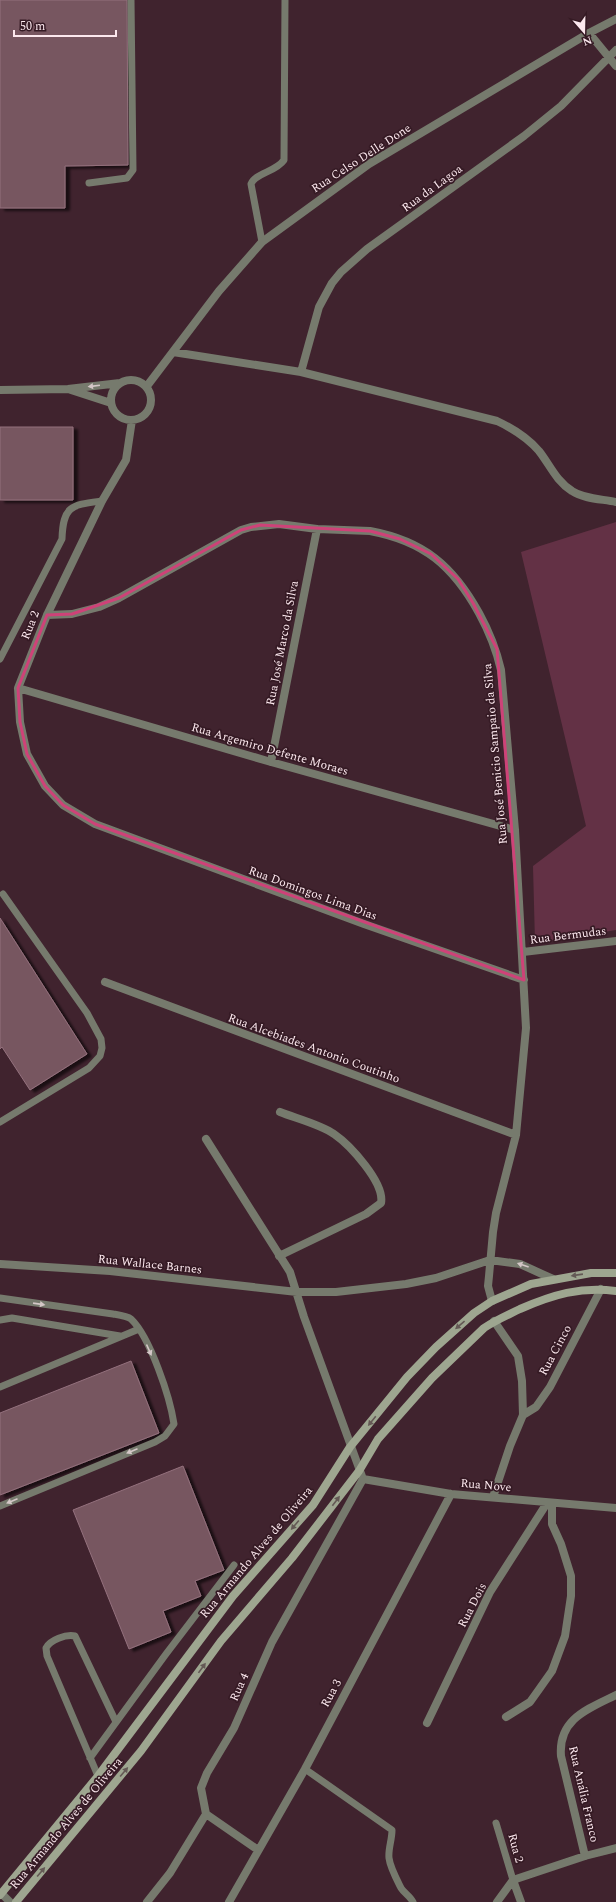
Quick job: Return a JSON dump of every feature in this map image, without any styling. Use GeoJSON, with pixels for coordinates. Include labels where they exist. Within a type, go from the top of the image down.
{"type":"FeatureCollection","features":[{"type":"Feature","properties":{"kind":"main road","name":"Rua Armando Alves de Oliveira"},"geometry":{"type":"LineString","coordinates":[[1,1894],[98,1776],[232,1596],[313,1505],[350,1447],[407,1377],[454,1330],[474,1313],[492,1301],[531,1284],[591,1273],[616,1273]]}},
{"type":"Feature","properties":{"kind":"main road","name":"Rua Armando Alves de Oliveira"},"geometry":{"type":"LineString","coordinates":[[16,1902],[141,1751],[221,1641],[292,1558],[359,1471],[378,1439],[432,1378],[484,1328],[494,1321],[541,1300],[561,1294],[601,1289],[616,1291]]}},
{"type":"Feature","properties":{"kind":"street","name":"Rua Celso Delle Done"},"geometry":{"type":"LineString","coordinates":[[147,386],[219,291],[262,242],[369,164],[589,33],[616,20]]}},
{"type":"Feature","properties":{"kind":"street"},"geometry":{"type":"LineString","coordinates":[[589,33],[616,66]]}},
{"type":"Feature","properties":{"kind":"street","name":"Rua da Lagoa"},"geometry":{"type":"LineString","coordinates":[[301,372],[319,307],[332,283],[341,272],[367,249],[524,136],[561,106],[616,50]]}},
{"type":"Feature","properties":{"kind":"street"},"geometry":{"type":"LineString","coordinates":[[173,352],[301,372],[497,421],[515,430],[530,442],[540,452],[550,469],[572,491],[582,496],[616,502]]}},
{"type":"Feature","properties":{"kind":"street"},"geometry":{"type":"LineString","coordinates":[[134,379],[141,381],[147,386],[151,393],[152,401],[146,414],[140,419],[132,420],[118,416],[113,410],[111,403],[111,395],[114,388],[126,380],[134,379]]}},
{"type":"Feature","properties":{"kind":"street"},"geometry":{"type":"LineString","coordinates":[[0,390],[68,389],[120,383]]}},
{"type":"Feature","properties":{"kind":"street"},"geometry":{"type":"LineString","coordinates":[[68,389],[111,403]]}},
{"type":"Feature","properties":{"kind":"street","name":"Rua 2"},"geometry":{"type":"LineString","coordinates":[[95,824],[63,805],[45,786],[27,754],[20,722],[18,688],[47,615],[102,501],[126,460],[132,420]]}},
{"type":"Feature","properties":{"kind":"street","name":"Rua José Benicio Sampaio da Silva"},"geometry":{"type":"LineString","coordinates":[[47,615],[72,614],[99,607],[119,598],[242,530],[251,527],[279,524],[318,529],[370,531],[385,534],[431,554],[458,579],[473,603],[497,649],[504,691],[523,952],[526,1028],[516,1135],[496,1213],[490,1260]]}},
{"type":"Feature","properties":{"kind":"street","name":"Rua José Marco da Silva"},"geometry":{"type":"LineString","coordinates":[[270,762],[318,529]]}},
{"type":"Feature","properties":{"kind":"street","name":"Rua Argemiro Defente Moraes"},"geometry":{"type":"LineString","coordinates":[[18,688],[270,762],[515,830]]}},
{"type":"Feature","properties":{"kind":"street","name":"Rua Domingos Lima Dias"},"geometry":{"type":"LineString","coordinates":[[95,824],[342,916],[524,980]]}},
{"type":"Feature","properties":{"kind":"street","name":"Rua Bermudas"},"geometry":{"type":"LineString","coordinates":[[523,952],[616,941]]}},
{"type":"Feature","properties":{"kind":"street","name":"Rua Alcebiades Antonio Coutinho"},"geometry":{"type":"LineString","coordinates":[[105,982],[516,1135]]}},
{"type":"Feature","properties":{"kind":"street"},"geometry":{"type":"LineString","coordinates":[[279,1256],[366,1214],[381,1203],[380,1192],[366,1166],[345,1143],[333,1133],[280,1112]]}},
{"type":"Feature","properties":{"kind":"street"},"geometry":{"type":"LineString","coordinates":[[206,1139],[290,1272],[304,1317],[350,1447],[363,1479]]}},
{"type":"Feature","properties":{"kind":"street"},"geometry":{"type":"LineString","coordinates":[[490,1260],[488,1286],[492,1301]]}},
{"type":"Feature","properties":{"kind":"street","name":"Rua Wallace Barnes"},"geometry":{"type":"LineString","coordinates":[[0,1264],[110,1271],[297,1292],[336,1292],[406,1284],[436,1278],[490,1260],[520,1264],[554,1279]]}},
{"type":"Feature","properties":{"kind":"street","name":"Rua Cinco"},"geometry":{"type":"LineString","coordinates":[[522,1415],[536,1407],[550,1387],[601,1289]]}},
{"type":"Feature","properties":{"kind":"street","name":"Rua Cinco"},"geometry":{"type":"LineString","coordinates":[[493,1497],[522,1415],[522,1380],[518,1356],[494,1321]]}},
{"type":"Feature","properties":{"kind":"street","name":"Rua Nove"},"geometry":{"type":"LineString","coordinates":[[363,1479],[452,1494],[616,1508]]}},
{"type":"Feature","properties":{"kind":"street","name":"Rua 4"},"geometry":{"type":"LineString","coordinates":[[206,1814],[201,1788],[207,1773],[234,1728],[272,1642],[363,1479]]}},
{"type":"Feature","properties":{"kind":"street","name":"Rua 3"},"geometry":{"type":"LineString","coordinates":[[229,1902],[305,1769],[452,1494]]}},
{"type":"Feature","properties":{"kind":"street"},"geometry":{"type":"LineString","coordinates":[[506,1717],[530,1702],[552,1671],[565,1636],[571,1596],[570,1576],[561,1544],[552,1524],[550,1503]]}},
{"type":"Feature","properties":{"kind":"street","name":"Rua Dois"},"geometry":{"type":"LineString","coordinates":[[427,1723],[490,1592],[550,1503]]}},
{"type":"Feature","properties":{"kind":"street","name":"Rua Anália Franco"},"geometry":{"type":"LineString","coordinates":[[585,1856],[561,1756],[560,1744],[568,1725],[589,1708],[616,1694]]}},
{"type":"Feature","properties":{"kind":"street"},"geometry":{"type":"LineString","coordinates":[[147,1902],[170,1874],[206,1814],[258,1850]]}},
{"type":"Feature","properties":{"kind":"street","name":"Rua Anália Franco"},"geometry":{"type":"LineString","coordinates":[[513,1880],[585,1856],[616,1848]]}},
{"type":"Feature","properties":{"kind":"street"},"geometry":{"type":"LineString","coordinates":[[497,1902],[513,1880]]}},
{"type":"Feature","properties":{"kind":"street"},"geometry":{"type":"LineString","coordinates":[[513,1880],[521,1902]]}},
{"type":"Feature","properties":{"kind":"street"},"geometry":{"type":"LineString","coordinates":[[1,1894],[10,1902]]}},
{"type":"Feature","properties":{"kind":"lane"},"geometry":{"type":"LineString","coordinates":[[89,183],[127,178],[133,170],[131,0]]}},
{"type":"Feature","properties":{"kind":"lane"},"geometry":{"type":"LineString","coordinates":[[262,242],[251,184],[254,178],[274,170],[284,160],[285,0]]}},
{"type":"Feature","properties":{"kind":"lane"},"geometry":{"type":"LineString","coordinates":[[0,659],[62,538],[62,523],[66,514],[73,506],[102,501]]}},
{"type":"Feature","properties":{"kind":"lane"},"geometry":{"type":"LineString","coordinates":[[0,1122],[90,1068],[97,1062],[102,1048],[101,1038],[87,1013],[3,894]]}},
{"type":"Feature","properties":{"kind":"lane"},"geometry":{"type":"LineString","coordinates":[[0,1298],[113,1314],[129,1318],[139,1329],[156,1364],[172,1408],[174,1424],[165,1436],[0,1506]]}},
{"type":"Feature","properties":{"kind":"lane"},"geometry":{"type":"LineString","coordinates":[[0,1320],[12,1318],[121,1337]]}},
{"type":"Feature","properties":{"kind":"lane"},"geometry":{"type":"LineString","coordinates":[[0,1387],[139,1329]]}},
{"type":"Feature","properties":{"kind":"lane"},"geometry":{"type":"LineString","coordinates":[[90,1758],[234,1565]]}},
{"type":"Feature","properties":{"kind":"lane"},"geometry":{"type":"LineString","coordinates":[[98,1776],[47,1656],[46,1648],[49,1644],[65,1636],[75,1636],[116,1722]]}},
{"type":"Feature","properties":{"kind":"lane"},"geometry":{"type":"LineString","coordinates":[[305,1769],[392,1830],[389,1859],[401,1889],[411,1897],[413,1902]]}},
{"type":"Feature","properties":{"kind":"lane","name":"Rua 2"},"geometry":{"type":"LineString","coordinates":[[496,1823],[513,1880]]}},
{"type":"Feature","properties":{"kind":"highlighted area"},"geometry":{"type":"Polygon","coordinates":[[[260,525],[370,531],[400,539],[431,554],[458,579],[473,603],[497,649],[524,980],[95,824],[63,805],[45,786],[27,754],[20,722],[18,688],[47,615],[72,614],[119,598],[241,530],[260,525]]]}},
{"type":"Feature","properties":{"kind":"shaded area"},"geometry":{"type":"Polygon","coordinates":[[[616,522],[616,930],[535,943],[533,866],[586,826],[521,552],[616,522]]]}},
{"type":"Feature","properties":{"kind":"building"},"geometry":{"type":"Polygon","coordinates":[[[0,0],[127,0],[128,165],[65,166],[65,208],[0,208],[0,0]]]}},
{"type":"Feature","properties":{"kind":"building"},"geometry":{"type":"Polygon","coordinates":[[[0,427],[73,427],[73,500],[0,500],[0,427]]]}},
{"type":"Feature","properties":{"kind":"building"},"geometry":{"type":"Polygon","coordinates":[[[0,918],[87,1054],[30,1090],[2,1047],[0,1049],[0,918]]]}},
{"type":"Feature","properties":{"kind":"building"},"geometry":{"type":"Polygon","coordinates":[[[131,1361],[159,1433],[0,1495],[0,1413],[131,1361]]]}},
{"type":"Feature","properties":{"kind":"building"},"geometry":{"type":"Polygon","coordinates":[[[183,1466],[224,1570],[195,1581],[201,1596],[163,1611],[171,1632],[129,1649],[73,1510],[183,1466]]]}}]}
